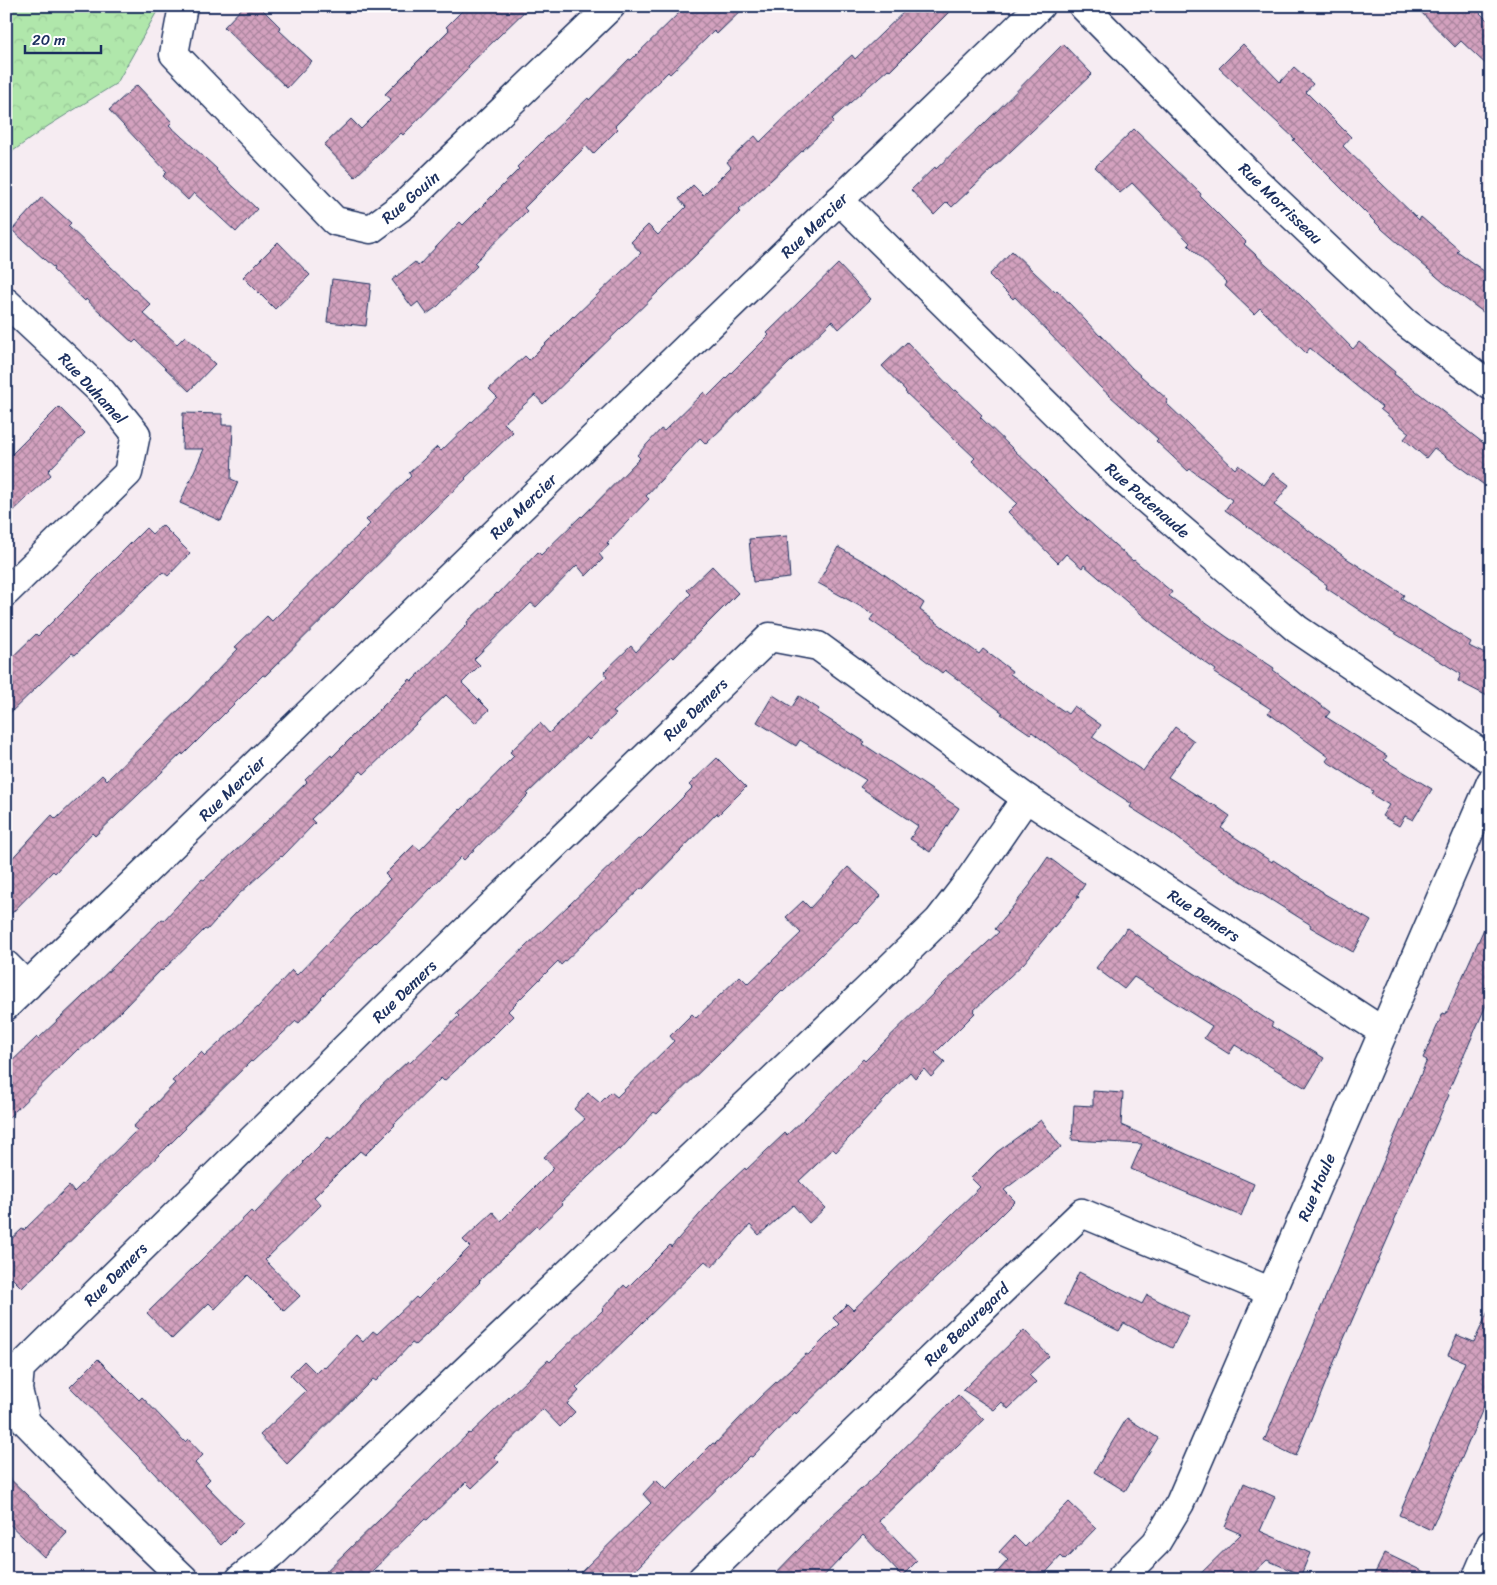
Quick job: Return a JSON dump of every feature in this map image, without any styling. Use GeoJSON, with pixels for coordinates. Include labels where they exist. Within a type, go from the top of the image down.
{"type":"FeatureCollection","features":[{"type":"Feature","properties":{"kind":"street","name":"Rue Gouin"},"geometry":{"type":"LineString","coordinates":[[183,6],[174,54],[335,221],[371,229],[405,204],[611,6]]}},
{"type":"Feature","properties":{"kind":"street","name":"Rue Mercier"},"geometry":{"type":"LineString","coordinates":[[6,1006],[1040,6]]}},
{"type":"Feature","properties":{"kind":"street","name":"Rue Morrisseau"},"geometry":{"type":"LineString","coordinates":[[1083,6],[1257,182],[1406,323],[1491,386]]}},
{"type":"Feature","properties":{"kind":"street","name":"Rue Patenaude"},"geometry":{"type":"LineString","coordinates":[[839,200],[1119,476],[1289,623],[1491,760]]}},
{"type":"Feature","properties":{"kind":"street","name":"Rue Duhamel"},"geometry":{"type":"LineString","coordinates":[[6,302],[102,392],[136,434],[128,473],[6,592]]}},
{"type":"Feature","properties":{"kind":"street","name":"Rue Demers"},"geometry":{"type":"LineString","coordinates":[[184,1579],[111,1509],[26,1422],[18,1390],[20,1368],[389,1005],[770,637],[818,646],[1026,798],[1382,1031]]}},
{"type":"Feature","properties":{"kind":"street","name":"Rue Houle"},"geometry":{"type":"LineString","coordinates":[[1120,1579],[1156,1543],[1180,1503],[1491,782]]}},
{"type":"Feature","properties":{"kind":"street"},"geometry":{"type":"LineString","coordinates":[[240,1579],[273,1553],[939,920],[966,885],[1026,798]]}},
{"type":"Feature","properties":{"kind":"street"},"geometry":{"type":"LineString","coordinates":[[6,966],[27,986]]}},
{"type":"Feature","properties":{"kind":"street","name":"Rue Beauregard"},"geometry":{"type":"LineString","coordinates":[[702,1579],[1082,1213],[1272,1292]]}},
{"type":"Feature","properties":{"kind":"street"},"geometry":{"type":"LineString","coordinates":[[1476,1579],[1491,1544]]}},
{"type":"Feature","properties":{"kind":"green space"},"geometry":{"type":"Polygon","coordinates":[[[6,6],[160,6],[117,83],[48,126],[6,156],[6,6]]]}},
{"type":"Feature","properties":{"kind":"building"},"geometry":{"type":"Polygon","coordinates":[[[244,6],[259,6],[281,28],[279,30],[312,61],[287,88],[224,27],[244,6]]]}},
{"type":"Feature","properties":{"kind":"building"},"geometry":{"type":"Polygon","coordinates":[[[467,6],[530,6],[468,66],[469,68],[403,135],[401,133],[355,177],[324,145],[351,119],[361,129],[391,99],[385,94],[449,30],[446,27],[467,6]]]}},
{"type":"Feature","properties":{"kind":"building"},"geometry":{"type":"Polygon","coordinates":[[[686,6],[746,6],[717,34],[714,31],[670,74],[668,72],[615,126],[618,129],[593,154],[586,146],[524,208],[527,211],[474,263],[477,266],[438,306],[427,314],[418,302],[412,307],[392,280],[415,262],[418,266],[460,222],[463,225],[519,169],[517,167],[546,138],[588,98],[589,100],[629,59],[631,60],[686,6]]]}},
{"type":"Feature","properties":{"kind":"building"},"geometry":{"type":"Polygon","coordinates":[[[910,6],[955,6],[890,71],[888,69],[832,119],[834,121],[738,211],[740,212],[543,404],[535,395],[504,423],[513,432],[466,479],[183,755],[182,753],[95,836],[92,833],[55,873],[53,871],[6,919],[6,865],[52,815],[56,819],[102,775],[107,780],[238,649],[235,647],[267,616],[272,621],[370,524],[366,520],[411,476],[409,473],[437,447],[441,451],[497,397],[489,389],[525,356],[529,360],[641,253],[631,242],[648,225],[658,235],[686,207],[679,199],[693,185],[703,195],[731,167],[727,162],[755,136],[760,142],[814,89],[852,55],[855,59],[910,6]]]}},
{"type":"Feature","properties":{"kind":"building"},"geometry":{"type":"Polygon","coordinates":[[[1415,6],[1473,6],[1491,24],[1491,69],[1461,41],[1455,47],[1415,6]]]}},
{"type":"Feature","properties":{"kind":"building"},"geometry":{"type":"Polygon","coordinates":[[[1063,44],[1092,74],[952,207],[947,202],[934,215],[911,190],[981,127],[1063,44]]]}},
{"type":"Feature","properties":{"kind":"building"},"geometry":{"type":"Polygon","coordinates":[[[1243,44],[1280,82],[1294,67],[1313,84],[1306,92],[1351,137],[1343,146],[1419,220],[1421,217],[1459,250],[1457,252],[1491,276],[1491,318],[1443,282],[1383,230],[1293,140],[1295,139],[1219,68],[1243,44]]]}},
{"type":"Feature","properties":{"kind":"building"},"geometry":{"type":"Polygon","coordinates":[[[137,85],[172,122],[169,125],[257,209],[236,232],[194,193],[188,200],[163,176],[167,172],[109,110],[137,85]]]}},
{"type":"Feature","properties":{"kind":"building"},"geometry":{"type":"Polygon","coordinates":[[[1134,129],[1201,194],[1200,196],[1246,242],[1244,244],[1301,296],[1353,349],[1359,342],[1395,372],[1394,374],[1491,449],[1491,490],[1434,448],[1426,458],[1404,439],[1409,433],[1380,409],[1382,407],[1310,348],[1306,353],[1260,308],[1254,314],[1225,286],[1227,283],[1188,245],[1190,243],[1132,183],[1120,193],[1095,167],[1134,129]]]}},
{"type":"Feature","properties":{"kind":"building"},"geometry":{"type":"Polygon","coordinates":[[[42,197],[71,223],[68,226],[151,305],[143,313],[177,344],[185,336],[215,364],[189,391],[136,340],[133,343],[86,299],[85,301],[53,270],[54,268],[12,230],[42,197]]]}},
{"type":"Feature","properties":{"kind":"building"},"geometry":{"type":"Polygon","coordinates":[[[278,242],[310,275],[275,309],[243,277],[278,242]]]}},
{"type":"Feature","properties":{"kind":"building"},"geometry":{"type":"Polygon","coordinates":[[[1012,251],[1055,292],[1057,290],[1132,368],[1168,400],[1166,403],[1235,469],[1238,465],[1264,485],[1273,473],[1289,485],[1274,505],[1346,558],[1404,595],[1401,599],[1471,642],[1469,646],[1491,657],[1491,698],[1458,681],[1461,674],[1326,588],[1327,585],[1225,510],[1232,500],[1190,469],[1188,471],[1156,441],[1158,439],[1100,387],[1015,297],[1013,299],[989,275],[1012,251]]]}},
{"type":"Feature","properties":{"kind":"building"},"geometry":{"type":"Polygon","coordinates":[[[838,264],[871,299],[839,329],[832,321],[706,444],[700,438],[646,496],[649,499],[607,543],[609,545],[599,554],[603,559],[586,576],[577,565],[536,607],[531,603],[474,659],[480,665],[462,683],[489,710],[475,723],[446,695],[364,774],[361,771],[311,819],[315,823],[282,857],[239,894],[207,930],[205,929],[161,970],[121,1011],[78,1049],[6,1120],[6,1067],[37,1037],[38,1039],[162,919],[164,920],[202,879],[204,880],[263,825],[307,782],[305,780],[331,755],[332,757],[410,679],[412,681],[468,624],[467,622],[498,594],[538,552],[541,555],[582,517],[640,458],[637,455],[661,429],[664,431],[704,392],[708,396],[769,335],[767,333],[838,264]]]}},
{"type":"Feature","properties":{"kind":"building"},"geometry":{"type":"Polygon","coordinates":[[[332,279],[371,284],[366,326],[327,322],[332,279]]]}},
{"type":"Feature","properties":{"kind":"building"},"geometry":{"type":"Polygon","coordinates":[[[907,342],[954,391],[956,390],[982,415],[980,417],[1077,511],[1133,561],[1172,592],[1169,596],[1274,668],[1273,670],[1330,712],[1326,717],[1387,756],[1384,760],[1432,789],[1413,820],[1405,816],[1399,826],[1382,816],[1389,805],[1371,794],[1373,791],[1326,761],[1329,757],[1268,713],[1271,709],[1214,673],[1216,670],[1162,632],[1084,565],[1082,568],[1066,554],[1058,563],[1008,512],[1017,503],[972,461],[975,458],[905,392],[882,366],[907,342]]]}},
{"type":"Feature","properties":{"kind":"building"},"geometry":{"type":"Polygon","coordinates":[[[59,407],[85,433],[48,471],[51,475],[6,518],[6,460],[59,407]]]}},
{"type":"Feature","properties":{"kind":"building"},"geometry":{"type":"Polygon","coordinates":[[[183,413],[222,414],[222,425],[233,425],[231,479],[238,482],[221,521],[180,503],[204,449],[182,449],[183,413]]]}},
{"type":"Feature","properties":{"kind":"building"},"geometry":{"type":"Polygon","coordinates":[[[162,525],[190,553],[168,576],[163,572],[75,655],[72,653],[6,717],[6,663],[36,634],[38,636],[146,528],[152,534],[162,525]]]}},
{"type":"Feature","properties":{"kind":"building"},"geometry":{"type":"Polygon","coordinates":[[[787,536],[790,578],[753,582],[749,539],[787,536]]]}},
{"type":"Feature","properties":{"kind":"building"},"geometry":{"type":"Polygon","coordinates":[[[838,547],[874,567],[924,603],[920,610],[979,654],[983,649],[1012,671],[1010,674],[1068,714],[1074,706],[1101,725],[1092,737],[1143,771],[1175,727],[1194,741],[1168,777],[1230,816],[1221,828],[1272,862],[1273,860],[1323,893],[1371,921],[1353,952],[1310,927],[1311,925],[1201,856],[1171,833],[1130,807],[1132,804],[1088,775],[1032,732],[1030,734],[1001,714],[1003,713],[945,670],[942,673],[921,655],[870,620],[874,614],[818,583],[838,547]]]}},
{"type":"Feature","properties":{"kind":"building"},"geometry":{"type":"Polygon","coordinates":[[[712,566],[738,593],[674,658],[672,656],[613,712],[616,714],[589,740],[586,737],[527,794],[464,860],[461,857],[321,997],[299,1023],[296,1021],[251,1061],[184,1127],[186,1128],[161,1153],[22,1288],[6,1272],[6,1244],[22,1229],[24,1230],[69,1186],[74,1192],[137,1130],[133,1127],[175,1083],[172,1081],[201,1052],[205,1056],[259,1006],[292,970],[297,975],[390,879],[385,874],[414,845],[420,850],[514,756],[510,752],[540,723],[549,733],[607,676],[604,672],[631,646],[636,652],[691,594],[687,590],[712,566]]]}},
{"type":"Feature","properties":{"kind":"building"},"geometry":{"type":"Polygon","coordinates":[[[773,695],[792,707],[799,696],[819,709],[817,712],[865,742],[863,744],[959,808],[930,852],[910,839],[918,826],[860,787],[866,780],[800,740],[796,746],[757,722],[773,695]]]}},
{"type":"Feature","properties":{"kind":"building"},"geometry":{"type":"Polygon","coordinates":[[[717,758],[746,787],[718,815],[717,813],[642,890],[641,888],[561,965],[558,961],[508,1011],[513,1016],[486,1043],[444,1081],[441,1078],[365,1155],[360,1151],[314,1197],[321,1205],[265,1260],[300,1296],[284,1311],[248,1275],[215,1309],[209,1303],[172,1339],[147,1313],[251,1211],[254,1214],[328,1137],[331,1139],[380,1087],[408,1061],[410,1063],[459,1016],[456,1013],[638,839],[640,840],[692,788],[689,785],[717,758]]]}},
{"type":"Feature","properties":{"kind":"building"},"geometry":{"type":"Polygon","coordinates":[[[1048,857],[1085,884],[1077,896],[1079,897],[1024,963],[973,1011],[975,1013],[935,1053],[945,1062],[931,1077],[924,1069],[915,1078],[910,1072],[836,1152],[833,1149],[799,1181],[825,1208],[809,1223],[793,1205],[759,1235],[750,1225],[712,1267],[705,1261],[576,1388],[579,1391],[567,1404],[575,1412],[560,1427],[543,1409],[494,1457],[499,1462],[472,1488],[466,1482],[364,1579],[318,1579],[469,1433],[548,1360],[550,1362],[603,1310],[624,1285],[627,1288],[670,1245],[671,1247],[720,1191],[745,1168],[746,1170],[785,1133],[787,1135],[863,1059],[865,1061],[999,932],[995,929],[1031,884],[1048,857]]]}},
{"type":"Feature","properties":{"kind":"building"},"geometry":{"type":"Polygon","coordinates":[[[848,867],[881,896],[856,923],[782,991],[657,1114],[654,1112],[620,1150],[618,1149],[561,1202],[563,1204],[538,1228],[536,1226],[479,1281],[451,1312],[415,1345],[412,1343],[376,1381],[373,1379],[287,1464],[260,1435],[306,1391],[290,1375],[304,1361],[316,1373],[323,1366],[325,1368],[356,1335],[363,1342],[373,1331],[377,1334],[416,1297],[418,1299],[470,1247],[463,1240],[493,1212],[501,1221],[554,1168],[544,1157],[585,1119],[574,1109],[588,1093],[600,1103],[611,1092],[617,1097],[674,1041],[670,1036],[692,1014],[696,1018],[740,976],[748,984],[801,933],[786,917],[803,901],[810,908],[848,867]]]}},
{"type":"Feature","properties":{"kind":"building"},"geometry":{"type":"Polygon","coordinates":[[[1491,913],[1491,994],[1447,1094],[1449,1095],[1339,1350],[1296,1456],[1264,1441],[1427,1060],[1423,1058],[1443,1013],[1446,1014],[1491,913]]]}},
{"type":"Feature","properties":{"kind":"building"},"geometry":{"type":"Polygon","coordinates":[[[1127,928],[1156,949],[1273,1023],[1271,1026],[1324,1058],[1306,1088],[1235,1045],[1229,1054],[1204,1038],[1212,1026],[1134,977],[1124,989],[1096,968],[1127,928]]]}},
{"type":"Feature","properties":{"kind":"building"},"geometry":{"type":"Polygon","coordinates":[[[1093,1091],[1123,1093],[1121,1125],[1254,1184],[1241,1216],[1131,1169],[1142,1144],[1072,1140],[1074,1105],[1093,1106],[1093,1091]]]}},
{"type":"Feature","properties":{"kind":"building"},"geometry":{"type":"Polygon","coordinates":[[[1041,1120],[1061,1147],[1004,1190],[1015,1201],[981,1235],[796,1414],[795,1412],[752,1457],[750,1456],[626,1579],[574,1579],[651,1503],[643,1494],[656,1480],[666,1490],[713,1443],[715,1444],[759,1398],[806,1354],[808,1355],[839,1324],[833,1318],[847,1304],[853,1310],[980,1187],[971,1178],[997,1152],[1041,1120]]]}},
{"type":"Feature","properties":{"kind":"building"},"geometry":{"type":"Polygon","coordinates":[[[1079,1272],[1142,1304],[1147,1295],[1189,1316],[1172,1348],[1124,1323],[1119,1331],[1064,1304],[1079,1272]]]}},
{"type":"Feature","properties":{"kind":"building"},"geometry":{"type":"Polygon","coordinates":[[[1491,1305],[1491,1390],[1431,1530],[1399,1515],[1465,1362],[1448,1355],[1457,1335],[1474,1342],[1491,1305]]]}},
{"type":"Feature","properties":{"kind":"building"},"geometry":{"type":"Polygon","coordinates":[[[1024,1330],[1049,1356],[1029,1375],[1036,1382],[1008,1409],[1002,1402],[994,1410],[963,1390],[1024,1330]]]}},
{"type":"Feature","properties":{"kind":"building"},"geometry":{"type":"Polygon","coordinates":[[[98,1359],[139,1400],[142,1397],[185,1442],[188,1439],[203,1455],[195,1463],[210,1479],[205,1484],[243,1523],[221,1545],[70,1387],[98,1359]]]}},
{"type":"Feature","properties":{"kind":"building"},"geometry":{"type":"Polygon","coordinates":[[[958,1395],[984,1420],[879,1521],[917,1561],[902,1576],[863,1535],[821,1579],[770,1579],[830,1517],[880,1472],[958,1395]]]}},
{"type":"Feature","properties":{"kind":"building"},"geometry":{"type":"Polygon","coordinates":[[[1127,1418],[1158,1438],[1125,1491],[1094,1472],[1127,1418]]]}},
{"type":"Feature","properties":{"kind":"building"},"geometry":{"type":"Polygon","coordinates":[[[6,1475],[67,1533],[44,1557],[6,1521],[6,1475]]]}},
{"type":"Feature","properties":{"kind":"building"},"geometry":{"type":"Polygon","coordinates":[[[1244,1483],[1275,1497],[1260,1531],[1310,1553],[1301,1575],[1267,1560],[1247,1579],[1195,1579],[1241,1534],[1225,1527],[1244,1483]]]}},
{"type":"Feature","properties":{"kind":"building"},"geometry":{"type":"Polygon","coordinates":[[[1069,1502],[1096,1528],[1065,1560],[1061,1556],[1040,1579],[991,1579],[1008,1560],[999,1552],[1014,1536],[1025,1547],[1069,1502]]]}},
{"type":"Feature","properties":{"kind":"building"},"geometry":{"type":"Polygon","coordinates":[[[1385,1553],[1439,1579],[1372,1579],[1385,1553]]]}}]}
